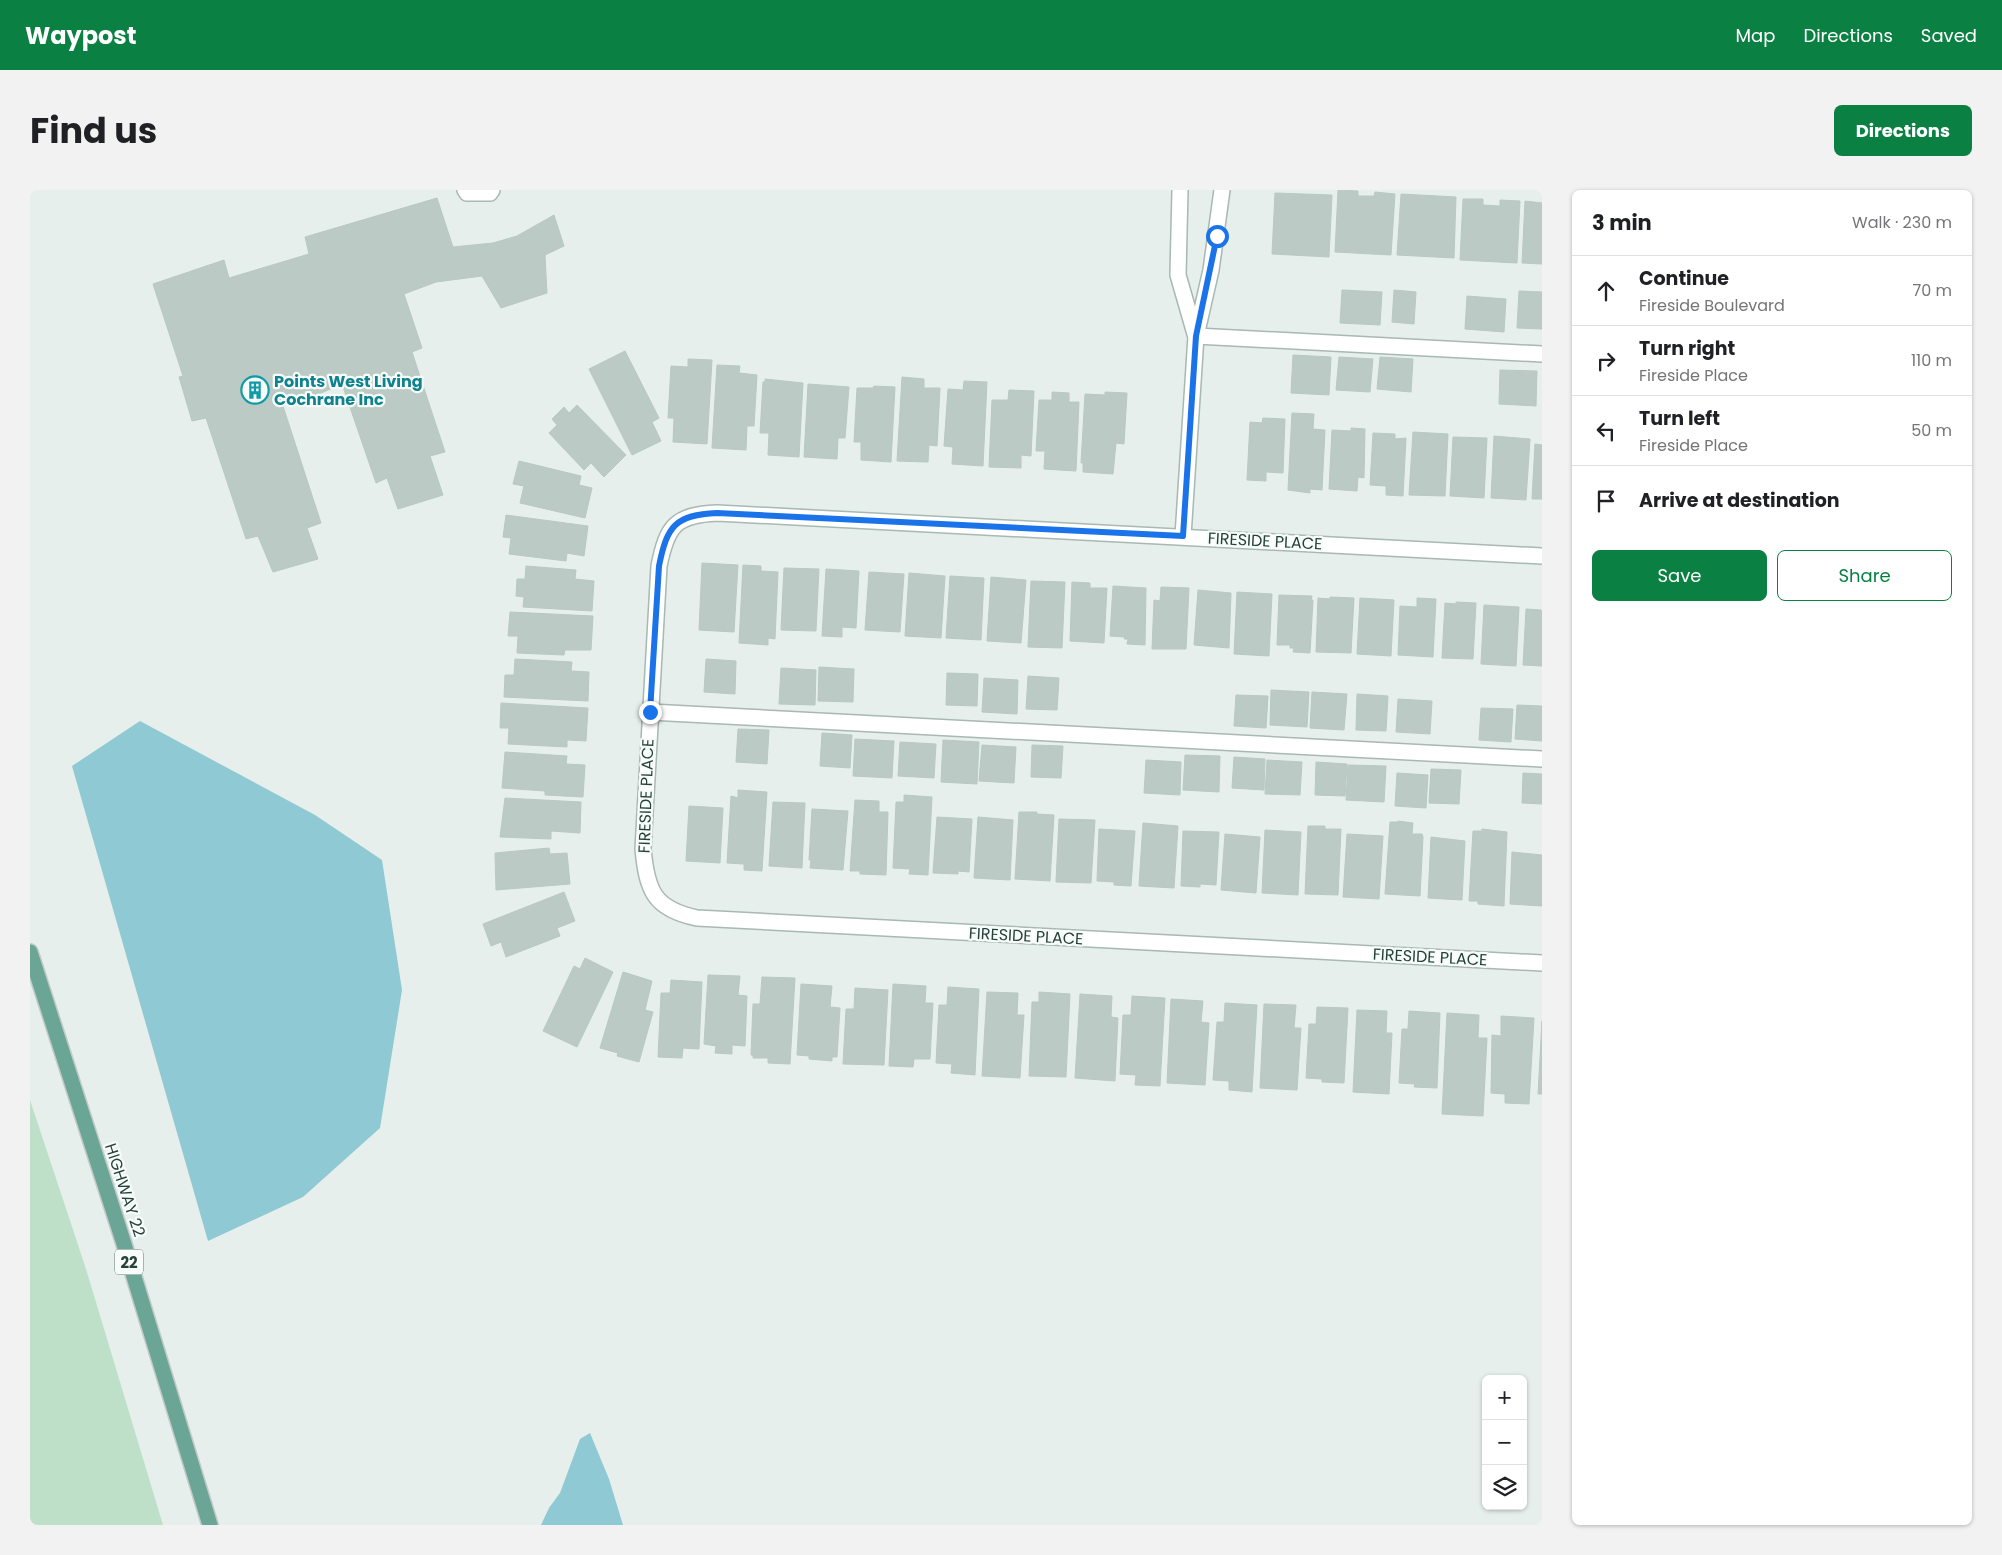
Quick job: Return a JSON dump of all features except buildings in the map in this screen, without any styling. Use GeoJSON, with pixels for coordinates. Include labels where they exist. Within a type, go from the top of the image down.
{"type":"FeatureCollection","features":[{"type":"Feature","properties":{"kind":"main road","name":"HIGHWAY 22"},"geometry":{"type":"LineString","coordinates":[[30,952],[124,1244],[210,1525]]}},
{"type":"Feature","properties":{"kind":"street"},"geometry":{"type":"LineString","coordinates":[[465,190],[467,193],[490,193],[492,190]]}},
{"type":"Feature","properties":{"kind":"street"},"geometry":{"type":"LineString","coordinates":[[1180,190],[1178,275],[1196,336]]}},
{"type":"Feature","properties":{"kind":"street"},"geometry":{"type":"LineString","coordinates":[[1183,536],[1196,336],[1211,270],[1222,190]]}},
{"type":"Feature","properties":{"kind":"street"},"geometry":{"type":"LineString","coordinates":[[1196,336],[1542,354]]}},
{"type":"Feature","properties":{"kind":"street","name":"FIRESIDE PLACE"},"geometry":{"type":"LineString","coordinates":[[1542,556],[1183,536],[717,513],[698,514],[672,526],[665,540],[659,566],[643,850],[644,868],[649,884],[657,899],[668,909],[681,915],[697,918],[1542,963]]}},
{"type":"Feature","properties":{"kind":"street"},"geometry":{"type":"LineString","coordinates":[[650,712],[1542,760]]}},
{"type":"Feature","properties":{"kind":"green space"},"geometry":{"type":"Polygon","coordinates":[[[30,1100],[86,1269],[163,1525],[30,1525],[30,1100]]]}},
{"type":"Feature","properties":{"kind":"water"},"geometry":{"type":"Polygon","coordinates":[[[140,721],[315,815],[382,860],[402,990],[380,1128],[303,1197],[208,1241],[72,766],[140,721]]]}},
{"type":"Feature","properties":{"kind":"water"},"geometry":{"type":"Polygon","coordinates":[[[590,1433],[609,1479],[623,1525],[541,1525],[549,1508],[560,1493],[580,1439],[590,1433]]]}},
{"type":"Feature","properties":{"kind":"place","name":"Points West Living Cochrane Inc"},"geometry":{"type":"Point","coordinates":[255,390]}},
{"type":"Feature","properties":{"kind":"route"},"geometry":{"type":"LineString","coordinates":[[650,712],[659,566],[662,551],[672,526],[698,514],[717,513],[1183,536],[1196,336],[1217,236]]}}]}
